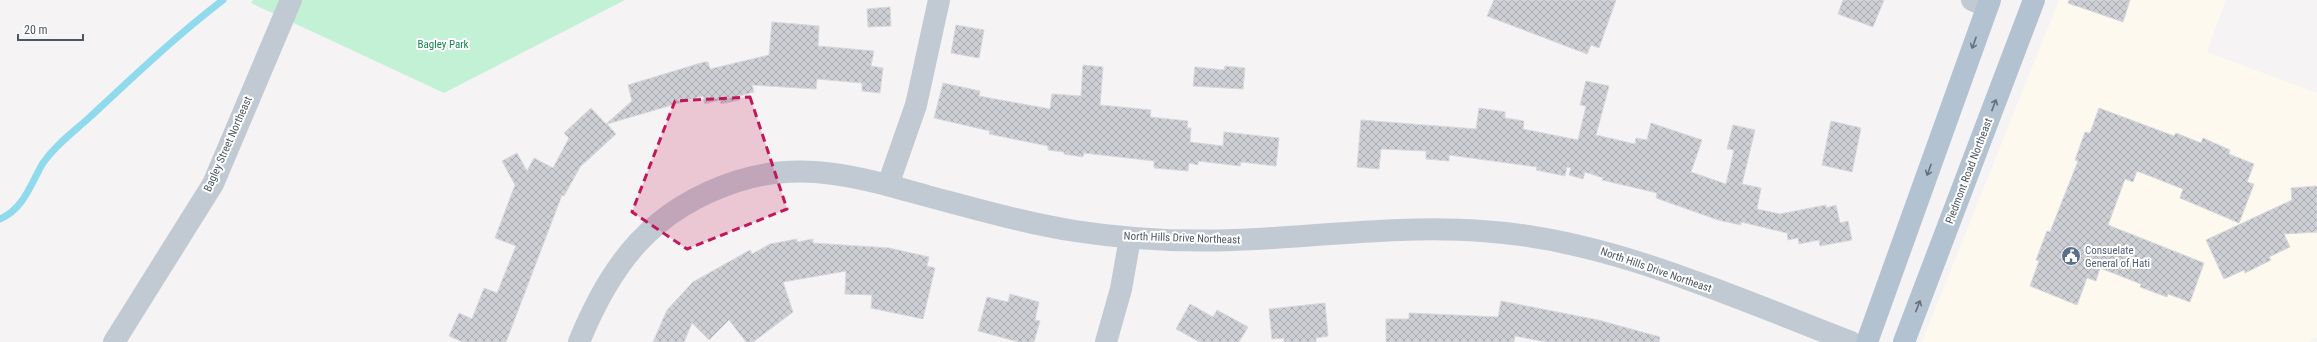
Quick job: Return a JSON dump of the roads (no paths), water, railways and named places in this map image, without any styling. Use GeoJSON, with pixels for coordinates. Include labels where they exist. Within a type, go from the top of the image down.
{"type":"FeatureCollection","features":[{"type":"Feature","properties":{"kind":"main road","name":"Piedmont Road Northeast"},"geometry":{"type":"LineString","coordinates":[[1904,342],[2034,0]]}},
{"type":"Feature","properties":{"kind":"main road"},"geometry":{"type":"LineString","coordinates":[[1867,342],[1983,2]]}},
{"type":"Feature","properties":{"kind":"street","name":"Bagley Street Northeast"},"geometry":{"type":"LineString","coordinates":[[114,342],[213,184],[291,0]]}},
{"type":"Feature","properties":{"kind":"street"},"geometry":{"type":"LineString","coordinates":[[888,185],[916,105],[939,0]]}},
{"type":"Feature","properties":{"kind":"street","name":"North Hills Drive Northeast"},"geometry":{"type":"LineString","coordinates":[[579,342],[606,284],[621,261],[646,234],[674,212],[705,194],[739,181],[767,174],[810,171],[846,175],[888,185],[1019,221],[1075,231],[1130,238],[1228,240],[1435,229],[1482,231],[1533,236],[1583,246],[1638,262],[1851,342]]}},
{"type":"Feature","properties":{"kind":"street"},"geometry":{"type":"LineString","coordinates":[[1106,342],[1121,289],[1130,238]]}},
{"type":"Feature","properties":{"kind":"waterway"},"geometry":{"type":"LineString","coordinates":[[0,219],[8,215],[21,202],[43,163],[60,144],[139,71],[223,0]]}},
{"type":"Feature","properties":{"kind":"place","name":"Consuelate General of Hati"},"geometry":{"type":"Point","coordinates":[2071,256]}},
{"type":"Feature","properties":{"kind":"park label","name":"Bagley Park"},"geometry":{"type":"Point","coordinates":[443,44]}}]}
